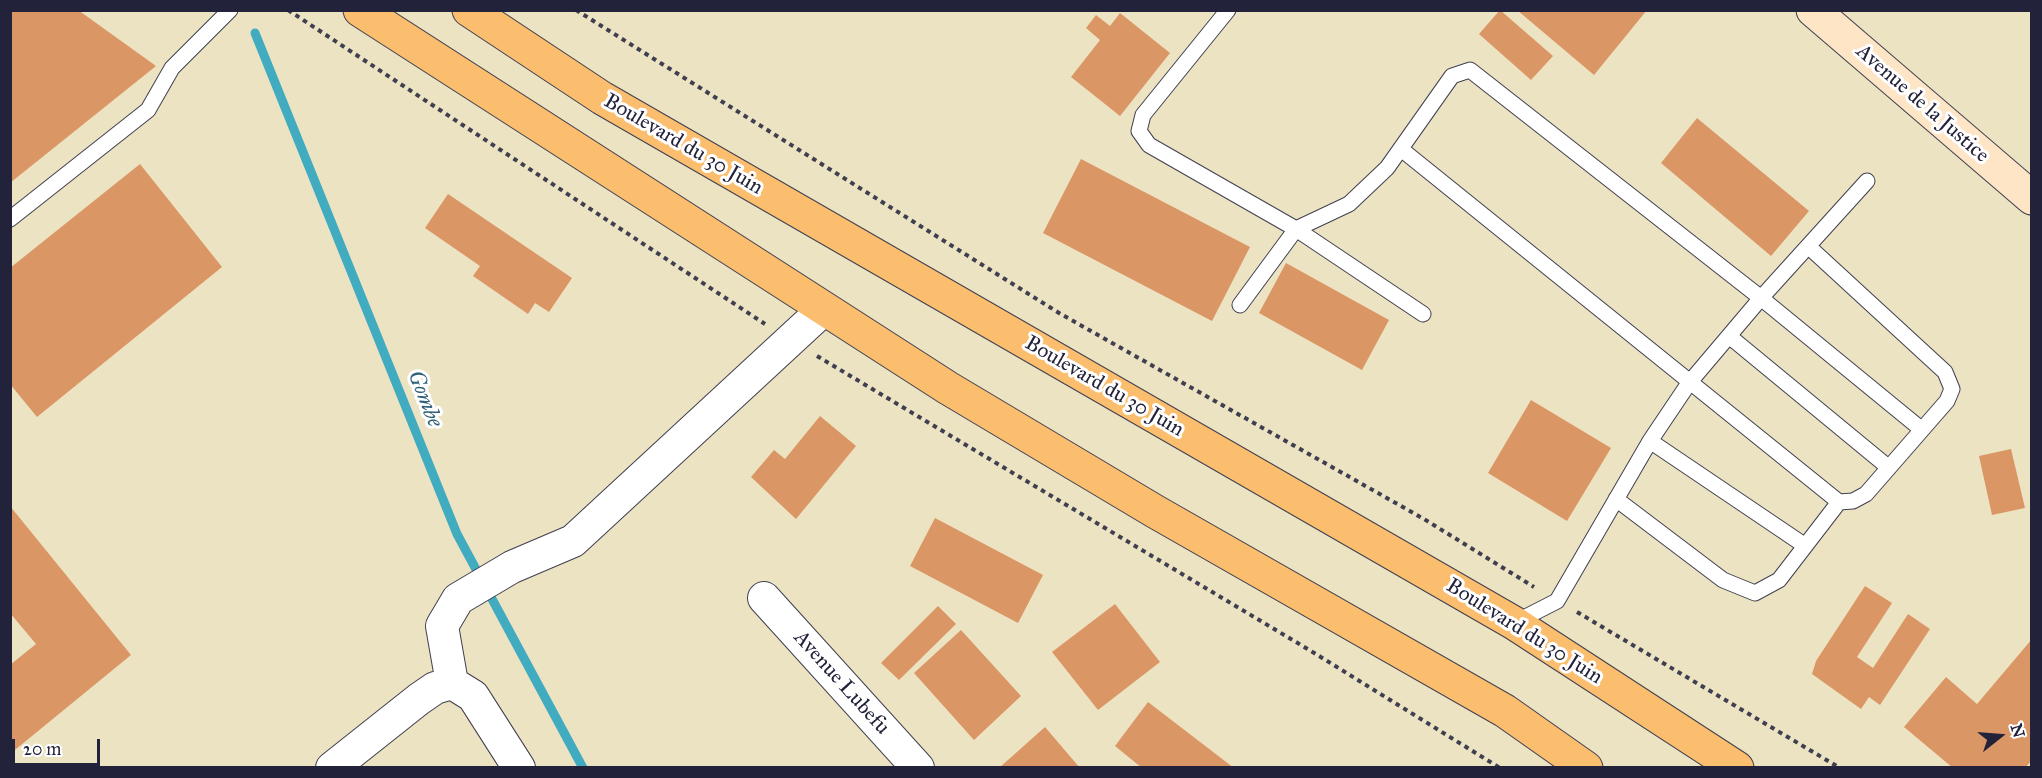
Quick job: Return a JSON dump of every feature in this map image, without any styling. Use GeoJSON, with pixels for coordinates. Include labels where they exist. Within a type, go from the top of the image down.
{"type":"FeatureCollection","features":[{"type":"Feature","properties":{"kind":"main road","name":"Boulevard du 30 Juin"},"geometry":{"type":"LineString","coordinates":[[469,10],[602,98],[1514,623],[1737,768]]}},
{"type":"Feature","properties":{"kind":"main road","name":"Avenue de la Justice"},"geometry":{"type":"LineString","coordinates":[[1814,10],[2031,198]]}},
{"type":"Feature","properties":{"kind":"main road"},"geometry":{"type":"LineString","coordinates":[[362,12],[948,388],[1156,512],[1505,711],[1586,768]]}},
{"type":"Feature","properties":{"kind":"street"},"geometry":{"type":"LineString","coordinates":[[452,683],[442,626],[458,599],[512,567],[573,541],[824,309]]}},
{"type":"Feature","properties":{"kind":"street","name":"Avenue Lubefu"},"geometry":{"type":"LineString","coordinates":[[764,598],[918,768]]}},
{"type":"Feature","properties":{"kind":"street"},"geometry":{"type":"LineString","coordinates":[[332,768],[419,699],[435,688],[452,683],[473,696],[519,768]]}},
{"type":"Feature","properties":{"kind":"lane"},"geometry":{"type":"LineString","coordinates":[[10,219],[148,110],[172,68],[230,10]]}},
{"type":"Feature","properties":{"kind":"lane"},"geometry":{"type":"LineString","coordinates":[[1228,10],[1143,115],[1139,131],[1149,145],[1296,229],[1423,314]]}},
{"type":"Feature","properties":{"kind":"lane"},"geometry":{"type":"LineString","coordinates":[[1240,305],[1296,229],[1349,204],[1387,168],[1452,76],[1470,70],[1761,298],[1921,429]]}},
{"type":"Feature","properties":{"kind":"lane"},"geometry":{"type":"LineString","coordinates":[[1401,149],[1839,502],[1853,501],[1866,494],[1947,400],[1952,389],[1945,372],[1808,246]]}},
{"type":"Feature","properties":{"kind":"lane"},"geometry":{"type":"LineString","coordinates":[[1514,623],[1557,601],[1650,441],[1689,383],[1761,298],[1867,181]]}},
{"type":"Feature","properties":{"kind":"lane"},"geometry":{"type":"LineString","coordinates":[[1729,336],[1888,467]]}},
{"type":"Feature","properties":{"kind":"lane"},"geometry":{"type":"LineString","coordinates":[[1650,441],[1804,546]]}},
{"type":"Feature","properties":{"kind":"lane"},"geometry":{"type":"LineString","coordinates":[[1616,499],[1722,580],[1755,593],[1779,580],[1839,502]]}},
{"type":"Feature","properties":{"kind":"path"},"geometry":{"type":"LineString","coordinates":[[288,10],[790,340],[1311,651],[1500,768]]}},
{"type":"Feature","properties":{"kind":"path"},"geometry":{"type":"LineString","coordinates":[[576,10],[1059,313],[1424,519],[1557,601],[1840,768]]}},
{"type":"Feature","properties":{"kind":"building"},"geometry":{"type":"Polygon","coordinates":[[[10,10],[78,10],[156,66],[10,183],[10,10]]]}},
{"type":"Feature","properties":{"kind":"building"},"geometry":{"type":"Polygon","coordinates":[[[1500,10],[1553,56],[1531,80],[1479,34],[1500,10]]]}},
{"type":"Feature","properties":{"kind":"building"},"geometry":{"type":"Polygon","coordinates":[[[1517,10],[1647,10],[1594,75],[1517,10]]]}},
{"type":"Feature","properties":{"kind":"building"},"geometry":{"type":"Polygon","coordinates":[[[1120,13],[1170,53],[1120,116],[1071,77],[1100,40],[1086,28],[1096,15],[1110,26],[1120,13]]]}},
{"type":"Feature","properties":{"kind":"building"},"geometry":{"type":"Polygon","coordinates":[[[1697,118],[1809,211],[1771,256],[1661,163],[1697,118]]]}},
{"type":"Feature","properties":{"kind":"building"},"geometry":{"type":"Polygon","coordinates":[[[1081,159],[1250,247],[1212,321],[1043,233],[1081,159]]]}},
{"type":"Feature","properties":{"kind":"building"},"geometry":{"type":"Polygon","coordinates":[[[140,164],[222,267],[37,417],[10,384],[10,268],[140,164]]]}},
{"type":"Feature","properties":{"kind":"building"},"geometry":{"type":"Polygon","coordinates":[[[448,194],[572,278],[549,312],[535,303],[528,314],[473,276],[480,266],[425,228],[448,194]]]}},
{"type":"Feature","properties":{"kind":"building"},"geometry":{"type":"Polygon","coordinates":[[[1286,263],[1389,320],[1362,370],[1259,313],[1286,263]]]}},
{"type":"Feature","properties":{"kind":"building"},"geometry":{"type":"Polygon","coordinates":[[[1531,400],[1611,448],[1567,521],[1488,473],[1531,400]]]}},
{"type":"Feature","properties":{"kind":"building"},"geometry":{"type":"Polygon","coordinates":[[[820,416],[856,446],[796,519],[751,477],[774,450],[785,459],[820,416]]]}},
{"type":"Feature","properties":{"kind":"building"},"geometry":{"type":"Polygon","coordinates":[[[2011,449],[2025,508],[1992,515],[1979,456],[2011,449]]]}},
{"type":"Feature","properties":{"kind":"building"},"geometry":{"type":"Polygon","coordinates":[[[10,506],[131,655],[10,754],[10,665],[36,644],[10,613],[10,506]]]}},
{"type":"Feature","properties":{"kind":"building"},"geometry":{"type":"Polygon","coordinates":[[[935,518],[1043,575],[1018,623],[910,566],[935,518]]]}},
{"type":"Feature","properties":{"kind":"building"},"geometry":{"type":"Polygon","coordinates":[[[1865,586],[1892,603],[1857,657],[1873,668],[1908,614],[1930,629],[1880,705],[1869,697],[1861,709],[1812,674],[1816,661],[1865,586]]]}},
{"type":"Feature","properties":{"kind":"building"},"geometry":{"type":"Polygon","coordinates":[[[1115,604],[1160,662],[1098,710],[1052,652],[1115,604]]]}},
{"type":"Feature","properties":{"kind":"building"},"geometry":{"type":"Polygon","coordinates":[[[938,606],[956,624],[899,680],[881,663],[938,606]]]}},
{"type":"Feature","properties":{"kind":"building"},"geometry":{"type":"Polygon","coordinates":[[[961,630],[1021,696],[974,740],[914,673],[961,630]]]}},
{"type":"Feature","properties":{"kind":"building"},"geometry":{"type":"Polygon","coordinates":[[[2032,639],[2032,760],[2025,768],[1953,768],[1904,727],[1946,677],[1977,704],[2032,639]]]}},
{"type":"Feature","properties":{"kind":"building"},"geometry":{"type":"Polygon","coordinates":[[[1148,702],[1234,768],[1142,768],[1115,746],[1148,702]]]}},
{"type":"Feature","properties":{"kind":"building"},"geometry":{"type":"Polygon","coordinates":[[[1045,727],[1080,768],[999,768],[1045,727]]]}},
{"type":"Feature","properties":{"kind":"waterway","name":"Gombe"},"geometry":{"type":"LineString","coordinates":[[255,33],[457,534],[583,768]]}}]}
